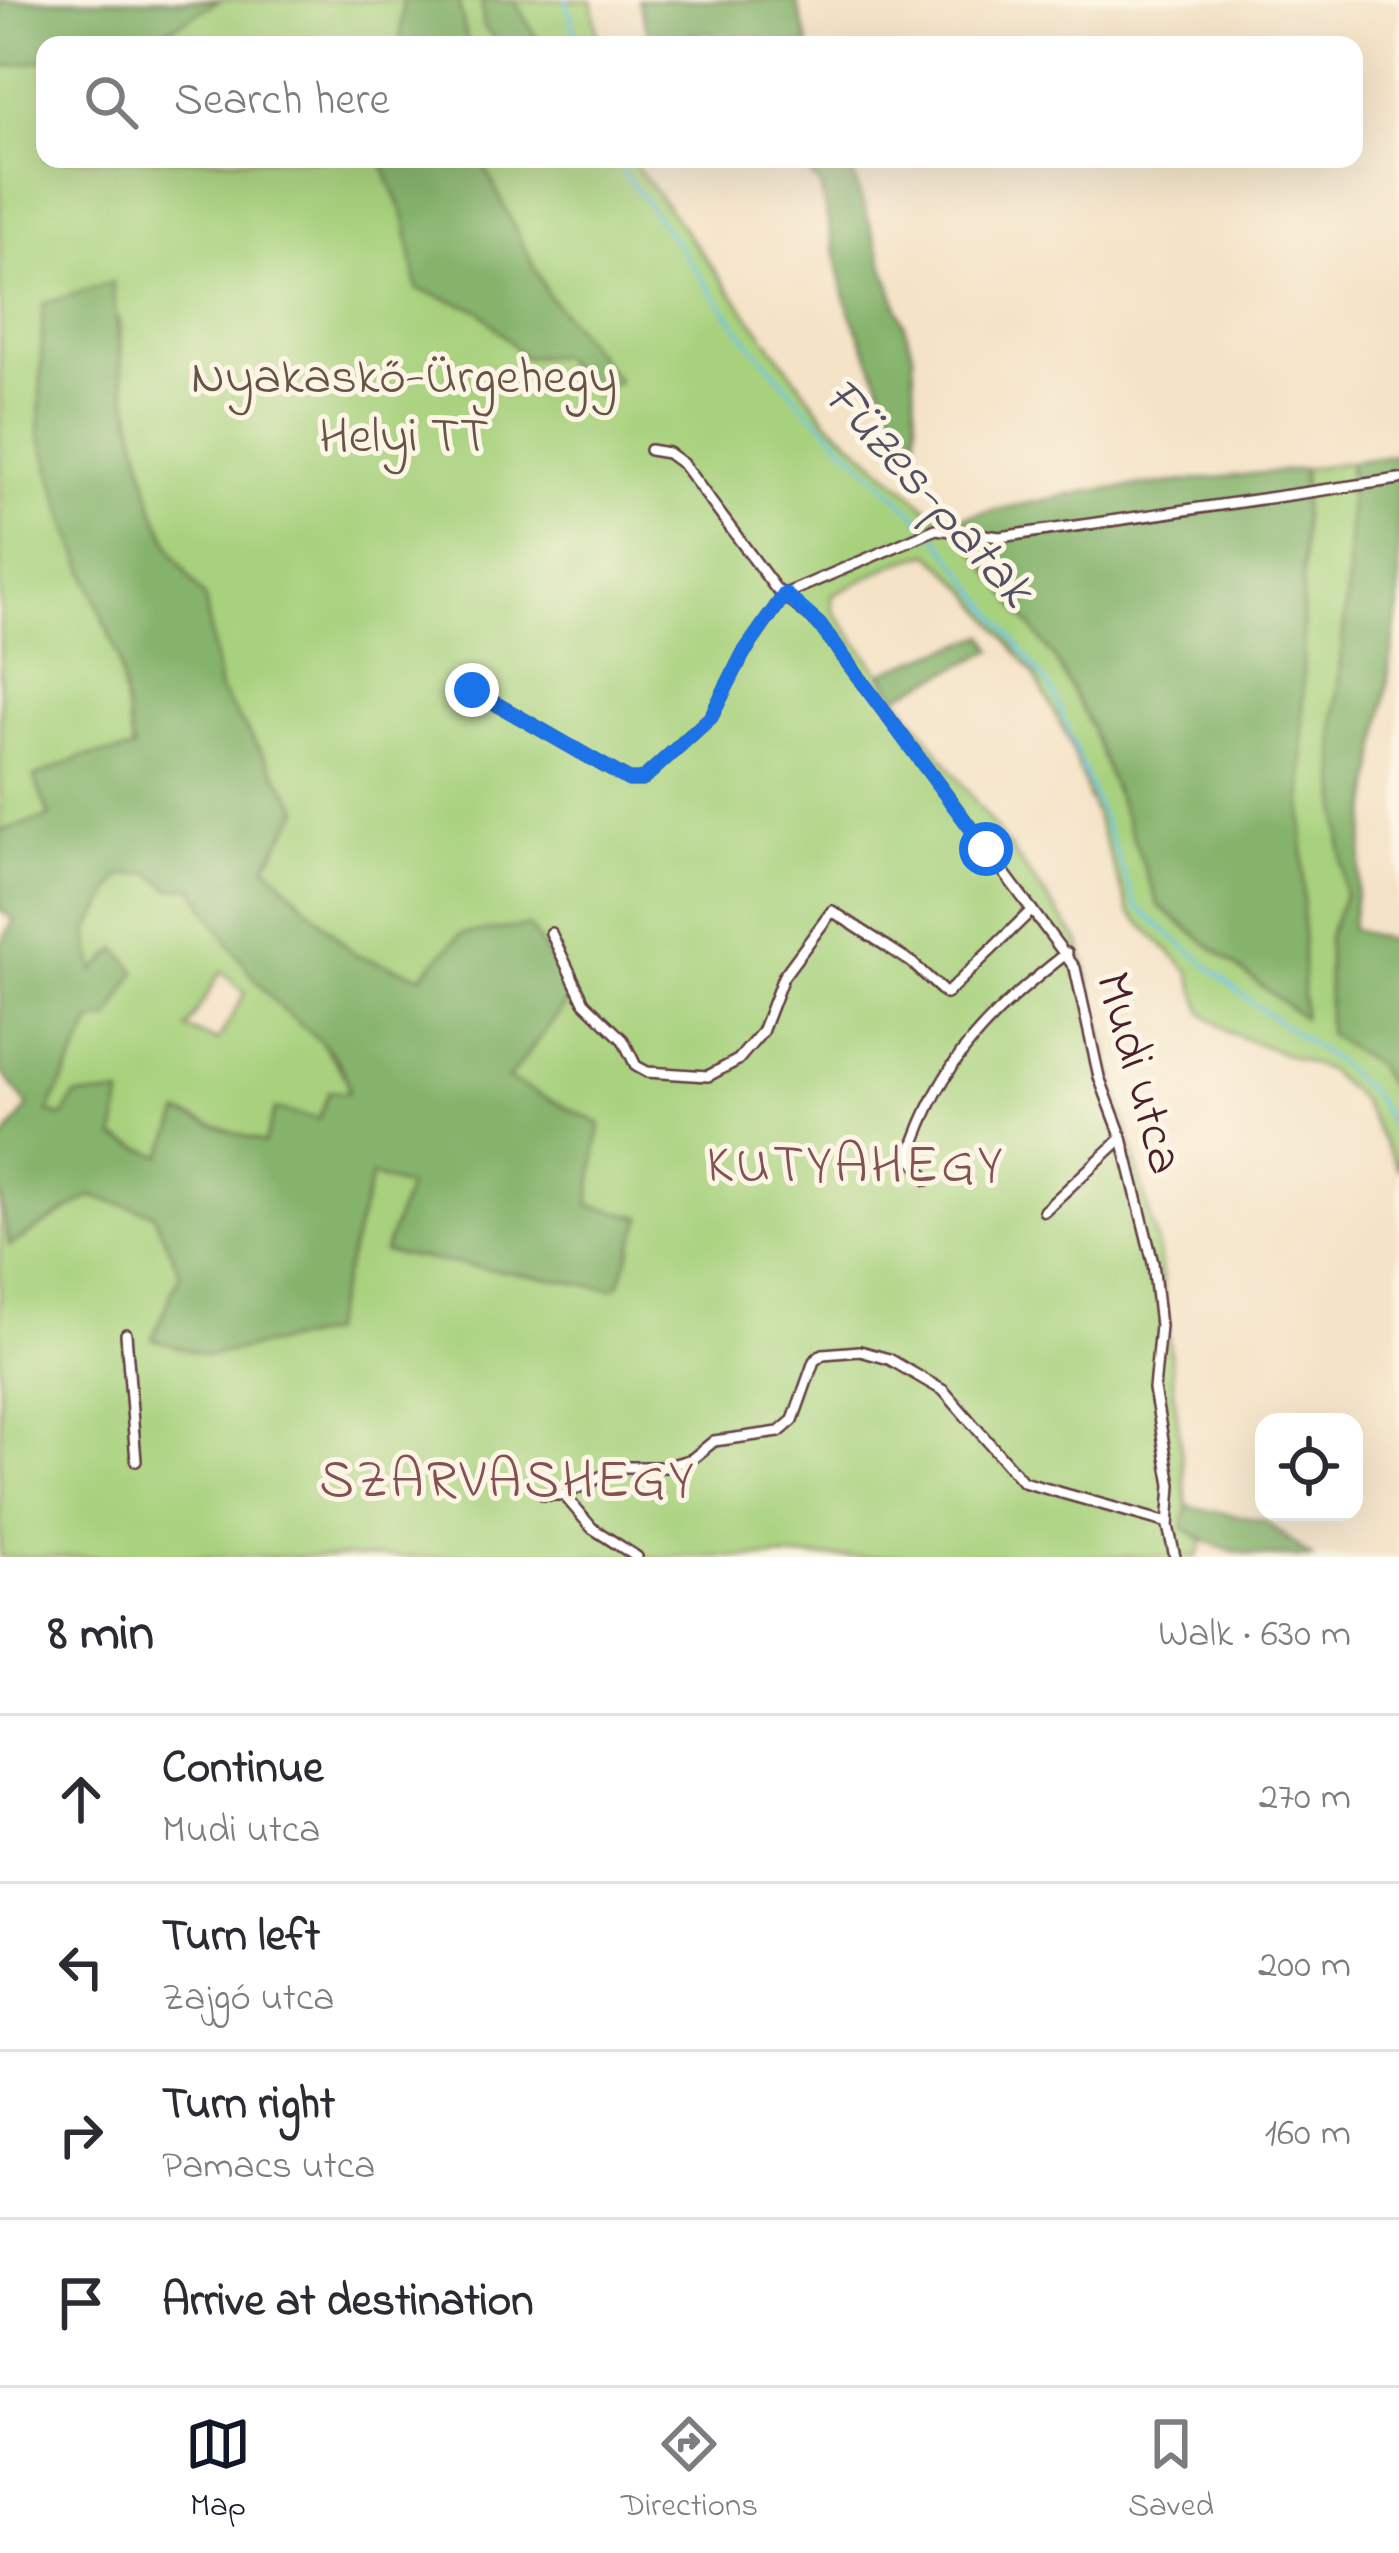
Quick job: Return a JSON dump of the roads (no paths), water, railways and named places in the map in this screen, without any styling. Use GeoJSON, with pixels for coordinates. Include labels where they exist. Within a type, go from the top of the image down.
{"type":"FeatureCollection","features":[{"type":"Feature","properties":{"kind":"street","name":"Mudi utca"},"geometry":{"type":"LineString","coordinates":[[650,450],[668,453],[683,464],[785,594],[819,624],[1067,953],[1153,1263],[1160,1325],[1154,1389],[1171,1485],[1168,1523],[1174,1557]]}},
{"type":"Feature","properties":{"kind":"street"},"geometry":{"type":"LineString","coordinates":[[472,690],[629,780],[642,780],[711,717],[743,654],[785,594],[932,531],[1000,537],[1399,479]]}},
{"type":"Feature","properties":{"kind":"street"},"geometry":{"type":"LineString","coordinates":[[551,933],[584,1002],[623,1040],[637,1066],[646,1072],[708,1076],[738,1060],[762,1032],[783,977],[832,910],[911,962],[946,994],[1032,910]]}},
{"type":"Feature","properties":{"kind":"street"},"geometry":{"type":"LineString","coordinates":[[927,1180],[910,1155],[937,1087],[987,1017],[1067,953]]}},
{"type":"Feature","properties":{"kind":"street"},"geometry":{"type":"LineString","coordinates":[[1044,1211],[1122,1138]]}},
{"type":"Feature","properties":{"kind":"street"},"geometry":{"type":"LineString","coordinates":[[126,1334],[136,1461]]}},
{"type":"Feature","properties":{"kind":"street"},"geometry":{"type":"LineString","coordinates":[[544,1495],[564,1495],[620,1467],[665,1467],[692,1459],[714,1442],[778,1432],[793,1420],[814,1361],[823,1354],[860,1351],[905,1366],[944,1391],[1023,1482],[1168,1523]]}},
{"type":"Feature","properties":{"kind":"street"},"geometry":{"type":"LineString","coordinates":[[564,1495],[592,1528],[637,1557]]}},
{"type":"Feature","properties":{"kind":"waterway","name":"Füzes-patak"},"geometry":{"type":"LineString","coordinates":[[566,0],[576,36]]}},
{"type":"Feature","properties":{"kind":"waterway","name":"Füzes-patak"},"geometry":{"type":"LineString","coordinates":[[621,168],[749,342],[805,407],[928,527]]}},
{"type":"Feature","properties":{"kind":"waterway","name":"Füzes-patak"},"geometry":{"type":"LineString","coordinates":[[935,534],[1053,692],[1137,907],[1255,1005],[1337,1062],[1375,1097],[1399,1141]]}},
{"type":"Feature","properties":{"kind":"district","name":"KUTYAHEGY"},"geometry":{"type":"Point","coordinates":[856,1162]}},
{"type":"Feature","properties":{"kind":"district","name":"SZARVASHEGY"},"geometry":{"type":"Point","coordinates":[508,1477]}},
{"type":"Feature","properties":{"kind":"park label","name":"Nyakaskő-Ürgehegy Helyi TT"},"geometry":{"type":"Point","coordinates":[404,403]}}]}
